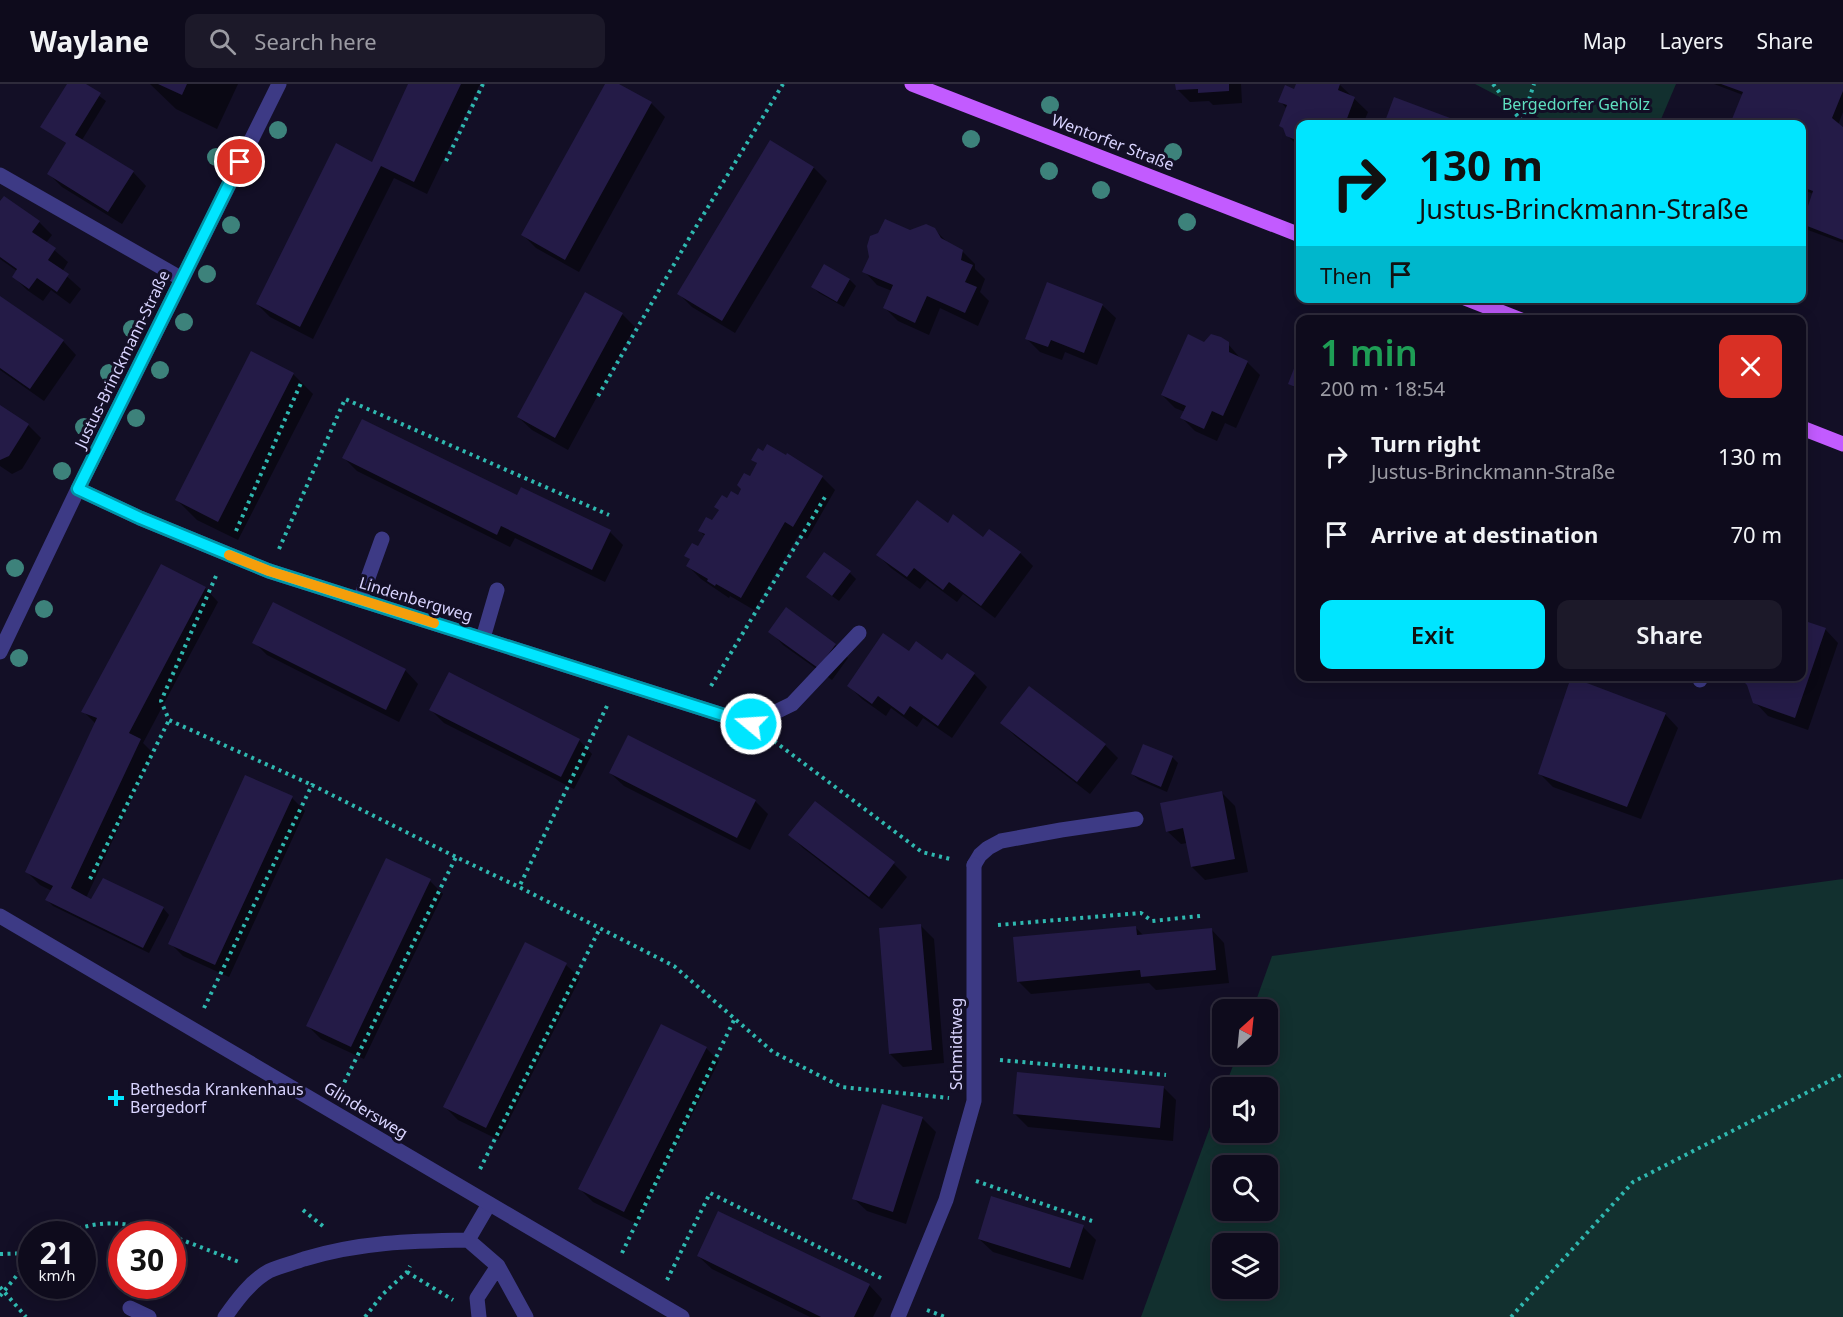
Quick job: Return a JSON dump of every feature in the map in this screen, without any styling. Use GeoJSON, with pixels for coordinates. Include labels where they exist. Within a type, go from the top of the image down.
{"type":"FeatureCollection","features":[{"type":"Feature","properties":{"kind":"main road","name":"Wentorfer Straße"},"geometry":{"type":"LineString","coordinates":[[912,84],[1296,233]]}},
{"type":"Feature","properties":{"kind":"main road"},"geometry":{"type":"LineString","coordinates":[[1478,303],[1508,315]]}},
{"type":"Feature","properties":{"kind":"main road"},"geometry":{"type":"LineString","coordinates":[[1806,430],[1843,444]]}},
{"type":"Feature","properties":{"kind":"street","name":"Justus-Brinckmann-Straße"},"geometry":{"type":"LineString","coordinates":[[0,652],[78,489],[279,84]]}},
{"type":"Feature","properties":{"kind":"street"},"geometry":{"type":"LineString","coordinates":[[0,175],[182,279]]}},
{"type":"Feature","properties":{"kind":"street","name":"Lindenbergweg"},"geometry":{"type":"LineString","coordinates":[[78,489],[140,518],[269,571],[751,724]]}},
{"type":"Feature","properties":{"kind":"street"},"geometry":{"type":"LineString","coordinates":[[360,600],[382,540]]}},
{"type":"Feature","properties":{"kind":"street"},"geometry":{"type":"LineString","coordinates":[[483,638],[497,590]]}},
{"type":"Feature","properties":{"kind":"street"},"geometry":{"type":"LineString","coordinates":[[751,724],[792,704],[859,633]]}},
{"type":"Feature","properties":{"kind":"street"},"geometry":{"type":"LineString","coordinates":[[974,865],[980,855],[1001,841],[1136,819]]}},
{"type":"Feature","properties":{"kind":"street","name":"Schmidtweg"},"geometry":{"type":"LineString","coordinates":[[898,1317],[946,1200],[974,1101],[974,865]]}},
{"type":"Feature","properties":{"kind":"street","name":"Glindersweg"},"geometry":{"type":"LineString","coordinates":[[0,916],[682,1317]]}},
{"type":"Feature","properties":{"kind":"street"},"geometry":{"type":"LineString","coordinates":[[468,1240],[489,1204]]}},
{"type":"Feature","properties":{"kind":"street"},"geometry":{"type":"LineString","coordinates":[[225,1317],[247,1289],[268,1271],[335,1250],[392,1242],[468,1240],[498,1266],[526,1317]]}},
{"type":"Feature","properties":{"kind":"street"},"geometry":{"type":"LineString","coordinates":[[479,1316],[477,1298],[498,1266]]}},
{"type":"Feature","properties":{"kind":"street"},"geometry":{"type":"LineString","coordinates":[[130,1308],[149,1317]]}},
{"type":"Feature","properties":{"kind":"path"},"geometry":{"type":"LineString","coordinates":[[447,161],[483,84]]}},
{"type":"Feature","properties":{"kind":"path"},"geometry":{"type":"LineString","coordinates":[[598,396],[691,235],[783,84]]}},
{"type":"Feature","properties":{"kind":"path"},"geometry":{"type":"LineString","coordinates":[[1492,84],[1520,120]]}},
{"type":"Feature","properties":{"kind":"path"},"geometry":{"type":"LineString","coordinates":[[1523,120],[1534,84]]}},
{"type":"Feature","properties":{"kind":"path"},"geometry":{"type":"LineString","coordinates":[[301,383],[161,701],[170,720],[312,785],[519,886],[675,966],[773,1052],[842,1087],[974,1101]]}},
{"type":"Feature","properties":{"kind":"path"},"geometry":{"type":"LineString","coordinates":[[269,571],[345,399],[609,515]]}},
{"type":"Feature","properties":{"kind":"path"},"geometry":{"type":"LineString","coordinates":[[699,707],[825,497]]}},
{"type":"Feature","properties":{"kind":"path"},"geometry":{"type":"LineString","coordinates":[[519,886],[619,681]]}},
{"type":"Feature","properties":{"kind":"path"},"geometry":{"type":"LineString","coordinates":[[90,879],[170,720]]}},
{"type":"Feature","properties":{"kind":"path"},"geometry":{"type":"LineString","coordinates":[[751,724],[922,852],[974,865]]}},
{"type":"Feature","properties":{"kind":"path"},"geometry":{"type":"LineString","coordinates":[[194,1030],[312,785]]}},
{"type":"Feature","properties":{"kind":"path"},"geometry":{"type":"LineString","coordinates":[[331,1110],[456,857]]}},
{"type":"Feature","properties":{"kind":"path"},"geometry":{"type":"LineString","coordinates":[[973,928],[1141,913],[1152,921],[1200,916]]}},
{"type":"Feature","properties":{"kind":"path"},"geometry":{"type":"LineString","coordinates":[[469,1192],[600,928]]}},
{"type":"Feature","properties":{"kind":"path"},"geometry":{"type":"LineString","coordinates":[[611,1275],[735,1018]]}},
{"type":"Feature","properties":{"kind":"path"},"geometry":{"type":"LineString","coordinates":[[974,1058],[1166,1075]]}},
{"type":"Feature","properties":{"kind":"path"},"geometry":{"type":"LineString","coordinates":[[1511,1317],[1633,1182],[1843,1074]]}},
{"type":"Feature","properties":{"kind":"path"},"geometry":{"type":"LineString","coordinates":[[954,1174],[1092,1221]]}},
{"type":"Feature","properties":{"kind":"path"},"geometry":{"type":"LineString","coordinates":[[656,1302],[710,1193],[908,1292]]}},
{"type":"Feature","properties":{"kind":"path"},"geometry":{"type":"LineString","coordinates":[[186,1241],[244,1264],[262,1276]]}},
{"type":"Feature","properties":{"kind":"path"},"geometry":{"type":"LineString","coordinates":[[365,1317],[383,1294],[407,1272],[425,1241]]}},
{"type":"Feature","properties":{"kind":"path"},"geometry":{"type":"LineString","coordinates":[[0,1254],[18,1255]]}},
{"type":"Feature","properties":{"kind":"path"},"geometry":{"type":"LineString","coordinates":[[407,1272],[479,1316]]}},
{"type":"Feature","properties":{"kind":"path"},"geometry":{"type":"LineString","coordinates":[[2,1294],[18,1273]]}},
{"type":"Feature","properties":{"kind":"path"},"geometry":{"type":"LineString","coordinates":[[0,1287],[2,1294],[26,1317]]}},
{"type":"Feature","properties":{"kind":"green space","name":"Bergedorfer Gehölz"},"geometry":{"type":"Polygon","coordinates":[[[1475,84],[1676,84],[1661,120],[1543,120],[1475,84]]]}},
{"type":"Feature","properties":{"kind":"green space"},"geometry":{"type":"Polygon","coordinates":[[[1843,879],[1843,1317],[1141,1317],[1212,1122],[1212,1143],[1278,1143],[1278,1077],[1229,1077],[1233,1065],[1278,1065],[1278,999],[1257,999],[1272,956],[1843,879]]]}},
{"type":"Feature","properties":{"kind":"building"},"geometry":{"type":"Polygon","coordinates":[[[67,84],[86,84],[101,93],[75,135],[134,171],[108,212],[47,174],[66,143],[40,127],[67,84]]]}},
{"type":"Feature","properties":{"kind":"building"},"geometry":{"type":"Polygon","coordinates":[[[158,84],[187,84],[182,95],[158,84]]]}},
{"type":"Feature","properties":{"kind":"building"},"geometry":{"type":"Polygon","coordinates":[[[408,84],[461,84],[414,182],[381,166],[300,327],[256,304],[336,143],[372,162],[408,84]]]}},
{"type":"Feature","properties":{"kind":"building"},"geometry":{"type":"Polygon","coordinates":[[[605,84],[619,84],[652,102],[565,260],[521,235],[605,84]]]}},
{"type":"Feature","properties":{"kind":"building"},"geometry":{"type":"Polygon","coordinates":[[[1175,84],[1229,84],[1229,91],[1198,93],[1198,89],[1176,90],[1175,84]]]}},
{"type":"Feature","properties":{"kind":"building"},"geometry":{"type":"Polygon","coordinates":[[[1296,84],[1340,84],[1338,90],[1355,97],[1346,120],[1296,120],[1296,140],[1286,136],[1283,128],[1279,126],[1287,105],[1278,102],[1285,85],[1294,89],[1296,84]]]}},
{"type":"Feature","properties":{"kind":"building"},"geometry":{"type":"Polygon","coordinates":[[[1721,84],[1843,84],[1843,91],[1832,118],[1843,127],[1843,240],[1806,226],[1806,212],[1813,191],[1806,188],[1806,120],[1732,120],[1743,92],[1721,84]]]}},
{"type":"Feature","properties":{"kind":"building"},"geometry":{"type":"Polygon","coordinates":[[[1394,97],[1455,120],[1385,120],[1394,97]]]}},
{"type":"Feature","properties":{"kind":"building"},"geometry":{"type":"Polygon","coordinates":[[[770,140],[814,167],[722,321],[677,294],[770,140]]]}},
{"type":"Feature","properties":{"kind":"building"},"geometry":{"type":"Polygon","coordinates":[[[4,196],[40,221],[32,232],[56,248],[48,260],[69,274],[57,292],[37,278],[29,289],[12,277],[17,269],[0,257],[0,201],[4,196]]]}},
{"type":"Feature","properties":{"kind":"building"},"geometry":{"type":"Polygon","coordinates":[[[885,219],[910,230],[926,224],[935,228],[941,238],[963,250],[961,260],[973,265],[965,282],[977,287],[965,313],[927,296],[915,323],[883,308],[893,285],[862,272],[869,257],[867,246],[870,236],[878,233],[885,219]]]}},
{"type":"Feature","properties":{"kind":"building"},"geometry":{"type":"Polygon","coordinates":[[[824,264],[850,279],[837,302],[811,287],[824,264]]]}},
{"type":"Feature","properties":{"kind":"building"},"geometry":{"type":"Polygon","coordinates":[[[1047,282],[1103,304],[1084,353],[1051,340],[1048,347],[1025,339],[1047,282]]]}},
{"type":"Feature","properties":{"kind":"building"},"geometry":{"type":"Polygon","coordinates":[[[585,292],[623,313],[555,438],[517,417],[585,292]]]}},
{"type":"Feature","properties":{"kind":"building"},"geometry":{"type":"Polygon","coordinates":[[[0,296],[64,340],[30,389],[0,368],[0,296]]]}},
{"type":"Feature","properties":{"kind":"building"},"geometry":{"type":"Polygon","coordinates":[[[1188,334],[1204,342],[1211,334],[1221,337],[1229,342],[1229,352],[1248,361],[1223,416],[1212,411],[1204,429],[1180,418],[1186,406],[1161,395],[1188,334]]]}},
{"type":"Feature","properties":{"kind":"building"},"geometry":{"type":"Polygon","coordinates":[[[251,351],[294,373],[218,522],[175,500],[251,351]]]}},
{"type":"Feature","properties":{"kind":"building"},"geometry":{"type":"Polygon","coordinates":[[[1296,363],[1296,387],[1288,384],[1296,363]]]}},
{"type":"Feature","properties":{"kind":"building"},"geometry":{"type":"Polygon","coordinates":[[[0,405],[29,424],[9,456],[0,460],[0,405]]]}},
{"type":"Feature","properties":{"kind":"building"},"geometry":{"type":"Polygon","coordinates":[[[362,419],[517,495],[521,487],[611,530],[592,570],[501,526],[497,535],[342,458],[362,419]]]}},
{"type":"Feature","properties":{"kind":"building"},"geometry":{"type":"Polygon","coordinates":[[[767,444],[786,455],[787,453],[823,476],[793,527],[785,522],[741,598],[716,584],[715,586],[686,566],[690,559],[684,556],[692,543],[698,546],[705,534],[698,531],[706,517],[712,520],[719,510],[714,507],[722,495],[727,498],[731,491],[738,495],[741,489],[737,485],[744,473],[750,476],[757,463],[751,460],[758,448],[763,451],[767,444]]]}},
{"type":"Feature","properties":{"kind":"building"},"geometry":{"type":"Polygon","coordinates":[[[917,500],[948,523],[953,514],[983,537],[989,529],[1021,552],[981,606],[949,582],[943,590],[914,568],[907,577],[876,555],[917,500]]]}},
{"type":"Feature","properties":{"kind":"building"},"geometry":{"type":"Polygon","coordinates":[[[824,552],[851,571],[832,596],[806,577],[824,552]]]}},
{"type":"Feature","properties":{"kind":"building"},"geometry":{"type":"Polygon","coordinates":[[[161,564],[206,587],[129,733],[141,739],[71,888],[91,899],[103,878],[164,907],[143,948],[45,900],[53,886],[25,872],[97,718],[81,712],[161,564]]]}},
{"type":"Feature","properties":{"kind":"building"},"geometry":{"type":"Polygon","coordinates":[[[273,602],[406,669],[386,710],[252,643],[273,602]]]}},
{"type":"Feature","properties":{"kind":"building"},"geometry":{"type":"Polygon","coordinates":[[[786,607],[836,644],[818,668],[768,632],[786,607]]]}},
{"type":"Feature","properties":{"kind":"building"},"geometry":{"type":"Polygon","coordinates":[[[1806,621],[1826,628],[1795,718],[1753,703],[1747,685],[1743,681],[1806,681],[1806,621]]]}},
{"type":"Feature","properties":{"kind":"building"},"geometry":{"type":"Polygon","coordinates":[[[883,633],[909,651],[916,641],[942,660],[947,653],[975,673],[938,726],[910,706],[904,715],[878,696],[872,704],[847,686],[883,633]]]}},
{"type":"Feature","properties":{"kind":"building"},"geometry":{"type":"Polygon","coordinates":[[[449,672],[580,739],[561,777],[429,710],[449,672]]]}},
{"type":"Feature","properties":{"kind":"building"},"geometry":{"type":"Polygon","coordinates":[[[1570,681],[1582,681],[1666,713],[1627,807],[1538,774],[1570,681]]]}},
{"type":"Feature","properties":{"kind":"building"},"geometry":{"type":"Polygon","coordinates":[[[1029,686],[1106,744],[1077,782],[1000,723],[1029,686]]]}},
{"type":"Feature","properties":{"kind":"building"},"geometry":{"type":"Polygon","coordinates":[[[628,735],[756,800],[737,838],[609,773],[628,735]]]}},
{"type":"Feature","properties":{"kind":"building"},"geometry":{"type":"Polygon","coordinates":[[[1143,744],[1173,756],[1161,787],[1131,774],[1143,744]]]}},
{"type":"Feature","properties":{"kind":"building"},"geometry":{"type":"Polygon","coordinates":[[[245,775],[293,796],[215,965],[168,944],[245,775]]]}},
{"type":"Feature","properties":{"kind":"building"},"geometry":{"type":"Polygon","coordinates":[[[1222,791],[1235,859],[1191,867],[1183,828],[1166,832],[1160,803],[1222,791]]]}},
{"type":"Feature","properties":{"kind":"building"},"geometry":{"type":"Polygon","coordinates":[[[815,801],[895,862],[869,897],[788,835],[815,801]]]}},
{"type":"Feature","properties":{"kind":"building"},"geometry":{"type":"Polygon","coordinates":[[[386,858],[431,879],[351,1047],[306,1026],[386,858]]]}},
{"type":"Feature","properties":{"kind":"building"},"geometry":{"type":"Polygon","coordinates":[[[921,924],[932,1050],[889,1054],[879,928],[921,924]]]}},
{"type":"Feature","properties":{"kind":"building"},"geometry":{"type":"Polygon","coordinates":[[[1136,926],[1137,935],[1212,928],[1216,970],[1141,977],[1140,970],[1017,982],[1013,937],[1136,926]]]}},
{"type":"Feature","properties":{"kind":"building"},"geometry":{"type":"Polygon","coordinates":[[[525,942],[567,963],[486,1128],[443,1107],[525,942]]]}},
{"type":"Feature","properties":{"kind":"building"},"geometry":{"type":"Polygon","coordinates":[[[661,1024],[707,1047],[624,1212],[578,1189],[661,1024]]]}},
{"type":"Feature","properties":{"kind":"building"},"geometry":{"type":"Polygon","coordinates":[[[1017,1072],[1164,1086],[1160,1128],[1013,1114],[1017,1072]]]}},
{"type":"Feature","properties":{"kind":"building"},"geometry":{"type":"Polygon","coordinates":[[[882,1104],[923,1117],[893,1212],[852,1199],[882,1104]]]}},
{"type":"Feature","properties":{"kind":"building"},"geometry":{"type":"Polygon","coordinates":[[[991,1196],[1084,1225],[1070,1268],[978,1239],[991,1196]]]}},
{"type":"Feature","properties":{"kind":"building"},"geometry":{"type":"Polygon","coordinates":[[[718,1211],[870,1284],[854,1317],[821,1317],[697,1256],[718,1211]]]}},
{"type":"Feature","properties":{"kind":"slow traffic"},"geometry":{"type":"LineString","coordinates":[[229,555],[269,571],[434,623]]}},
{"type":"Feature","properties":{"kind":"place","name":"Bethesda Krankenhaus Bergedorf"},"geometry":{"type":"Point","coordinates":[116,1098]}},
{"type":"Feature","properties":{"kind":"route"},"geometry":{"type":"LineString","coordinates":[[240,162],[78,489],[140,518],[269,571],[751,724]]}}]}
